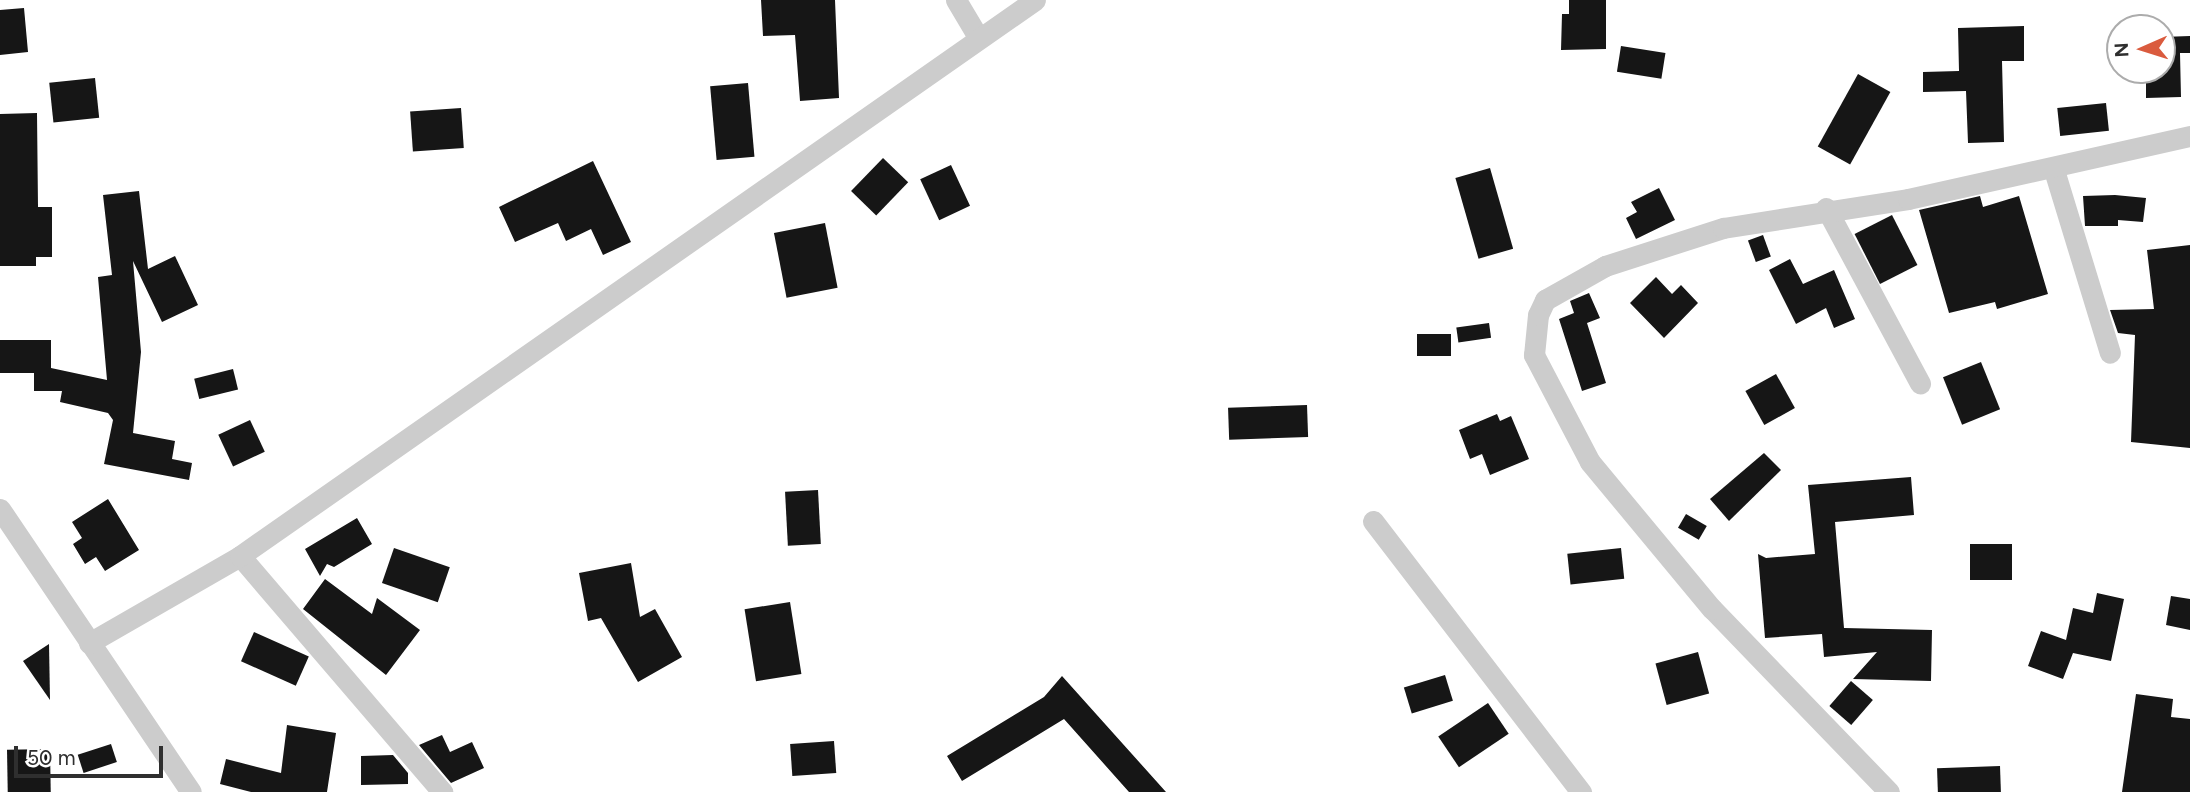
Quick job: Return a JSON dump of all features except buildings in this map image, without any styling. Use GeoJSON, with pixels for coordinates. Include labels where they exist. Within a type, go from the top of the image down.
{"type":"FeatureCollection","features":[{"type":"Feature","properties":{"kind":"street"},"geometry":{"type":"LineString","coordinates":[[956,0],[978,37]]}},
{"type":"Feature","properties":{"kind":"street"},"geometry":{"type":"LineString","coordinates":[[89,643],[240,556],[549,344],[978,37],[1035,0]]}},
{"type":"Feature","properties":{"kind":"street"},"geometry":{"type":"LineString","coordinates":[[1889,792],[1712,609],[1590,462],[1534,355],[1538,315],[1545,300],[1605,266],[1723,228],[1826,208],[1908,199],[2054,170],[2190,136]]}},
{"type":"Feature","properties":{"kind":"street"},"geometry":{"type":"LineString","coordinates":[[2054,170],[2110,353]]}},
{"type":"Feature","properties":{"kind":"street"},"geometry":{"type":"LineString","coordinates":[[1826,208],[1920,383]]}},
{"type":"Feature","properties":{"kind":"street"},"geometry":{"type":"LineString","coordinates":[[0,509],[191,792]]}},
{"type":"Feature","properties":{"kind":"street"},"geometry":{"type":"LineString","coordinates":[[1373,521],[1581,792]]}},
{"type":"Feature","properties":{"kind":"street"},"geometry":{"type":"LineString","coordinates":[[240,556],[443,792]]}}]}
